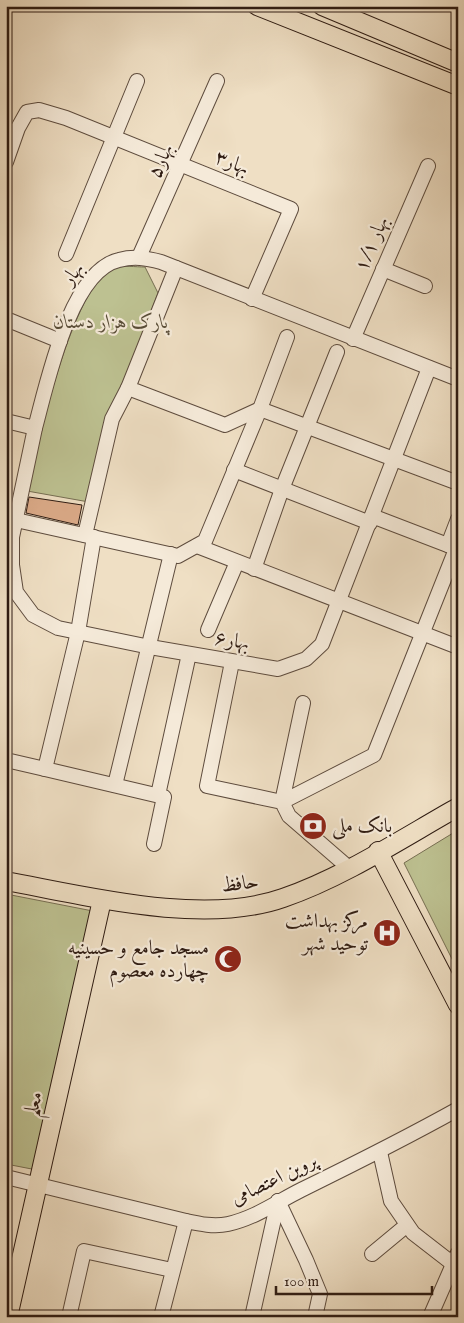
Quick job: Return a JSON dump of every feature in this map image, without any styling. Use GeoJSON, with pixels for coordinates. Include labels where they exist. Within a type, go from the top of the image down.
{"type":"FeatureCollection","features":[{"type":"Feature","properties":{"kind":"main road"},"geometry":{"type":"LineString","coordinates":[[257,6],[458,86]]}},
{"type":"Feature","properties":{"kind":"main road"},"geometry":{"type":"LineString","coordinates":[[322,6],[458,63]]}},
{"type":"Feature","properties":{"kind":"main road","name":"حافظ"},"geometry":{"type":"LineString","coordinates":[[6,881],[102,900],[220,909],[251,906],[283,898],[349,868],[458,807]]}},
{"type":"Feature","properties":{"kind":"main road"},"geometry":{"type":"LineString","coordinates":[[378,851],[458,1005]]}},
{"type":"Feature","properties":{"kind":"main road","name":"معلم"},"geometry":{"type":"LineString","coordinates":[[8,1317],[102,900]]}},
{"type":"Feature","properties":{"kind":"street"},"geometry":{"type":"LineString","coordinates":[[66,254],[137,81]]}},
{"type":"Feature","properties":{"kind":"street","name":"بهار۵"},"geometry":{"type":"LineString","coordinates":[[139,257],[182,165],[217,81]]}},
{"type":"Feature","properties":{"kind":"street","name":"بهار۳"},"geometry":{"type":"LineString","coordinates":[[6,162],[18,128],[27,112],[39,110],[66,118],[291,209],[252,299]]}},
{"type":"Feature","properties":{"kind":"street","name":"بهار ۱/۱"},"geometry":{"type":"LineString","coordinates":[[353,339],[428,166]]}},
{"type":"Feature","properties":{"kind":"street","name":"بهار"},"geometry":{"type":"LineString","coordinates":[[34,428],[60,341],[75,304],[86,283],[101,269],[118,260],[139,257],[176,268],[353,339]]}},
{"type":"Feature","properties":{"kind":"street"},"geometry":{"type":"LineString","coordinates":[[46,769],[78,632],[89,536],[112,419],[128,388],[176,268]]}},
{"type":"Feature","properties":{"kind":"street"},"geometry":{"type":"LineString","coordinates":[[383,269],[425,286]]}},
{"type":"Feature","properties":{"kind":"street"},"geometry":{"type":"LineString","coordinates":[[6,319],[60,341]]}},
{"type":"Feature","properties":{"kind":"street"},"geometry":{"type":"LineString","coordinates":[[16,520],[178,556],[205,541],[240,472],[260,409],[287,337]]}},
{"type":"Feature","properties":{"kind":"street"},"geometry":{"type":"LineString","coordinates":[[353,339],[458,379]]}},
{"type":"Feature","properties":{"kind":"street"},"geometry":{"type":"LineString","coordinates":[[254,569],[282,489],[337,352]]}},
{"type":"Feature","properties":{"kind":"street","name":"بهار۶"},"geometry":{"type":"LineString","coordinates":[[34,428],[12,538],[12,565],[16,592],[33,615],[58,628],[150,647],[278,669],[306,659],[322,644],[429,368]]}},
{"type":"Feature","properties":{"kind":"street"},"geometry":{"type":"LineString","coordinates":[[128,388],[225,425],[260,409],[458,483]]}},
{"type":"Feature","properties":{"kind":"street"},"geometry":{"type":"LineString","coordinates":[[6,422],[34,428]]}},
{"type":"Feature","properties":{"kind":"street"},"geometry":{"type":"LineString","coordinates":[[240,472],[282,489],[454,548]]}},
{"type":"Feature","properties":{"kind":"street"},"geometry":{"type":"LineString","coordinates":[[232,662],[207,786],[282,802],[374,755],[454,548],[458,519]]}},
{"type":"Feature","properties":{"kind":"street"},"geometry":{"type":"LineString","coordinates":[[6,566],[12,538]]}},
{"type":"Feature","properties":{"kind":"street"},"geometry":{"type":"LineString","coordinates":[[197,546],[458,647]]}},
{"type":"Feature","properties":{"kind":"street"},"geometry":{"type":"LineString","coordinates":[[115,785],[150,647],[171,554]]}},
{"type":"Feature","properties":{"kind":"street"},"geometry":{"type":"LineString","coordinates":[[208,630],[237,562]]}},
{"type":"Feature","properties":{"kind":"street"},"geometry":{"type":"LineString","coordinates":[[158,795],[189,654]]}},
{"type":"Feature","properties":{"kind":"street"},"geometry":{"type":"LineString","coordinates":[[303,704],[282,802],[289,816],[349,868]]}},
{"type":"Feature","properties":{"kind":"street"},"geometry":{"type":"LineString","coordinates":[[6,760],[164,797],[154,844]]}},
{"type":"Feature","properties":{"kind":"street","name":"پروین اعتصامی"},"geometry":{"type":"LineString","coordinates":[[6,1176],[186,1221],[211,1226],[228,1224],[252,1217],[278,1202],[380,1152],[458,1109]]}},
{"type":"Feature","properties":{"kind":"street"},"geometry":{"type":"LineString","coordinates":[[380,1152],[391,1201],[413,1234],[455,1259],[430,1317]]}},
{"type":"Feature","properties":{"kind":"street"},"geometry":{"type":"LineString","coordinates":[[252,1317],[278,1202]]}},
{"type":"Feature","properties":{"kind":"street"},"geometry":{"type":"LineString","coordinates":[[278,1202],[320,1294],[315,1317]]}},
{"type":"Feature","properties":{"kind":"street"},"geometry":{"type":"LineString","coordinates":[[161,1317],[186,1221]]}},
{"type":"Feature","properties":{"kind":"street"},"geometry":{"type":"LineString","coordinates":[[372,1254],[407,1225]]}},
{"type":"Feature","properties":{"kind":"street"},"geometry":{"type":"LineString","coordinates":[[69,1317],[84,1251],[172,1270]]}},
{"type":"Feature","properties":{"kind":"green space","name":"پارک هزار دستان"},"geometry":{"type":"Polygon","coordinates":[[[125,266],[145,267],[158,293],[128,372],[89,502],[27,491],[48,405],[71,334],[84,303],[99,280],[114,268],[125,266]]]}},
{"type":"Feature","properties":{"kind":"green space"},"geometry":{"type":"Polygon","coordinates":[[[458,830],[458,971],[404,863],[458,830]]]}},
{"type":"Feature","properties":{"kind":"green space"},"geometry":{"type":"Polygon","coordinates":[[[6,894],[98,912],[42,1171],[6,1164],[6,894]]]}},
{"type":"Feature","properties":{"kind":"building"},"geometry":{"type":"Polygon","coordinates":[[[29,497],[82,505],[78,525],[26,513],[29,497]]]}},
{"type":"Feature","properties":{"kind":"place","name":"بانک ملی"},"geometry":{"type":"Point","coordinates":[313,826]}},
{"type":"Feature","properties":{"kind":"place","name":"مرکز بهداشت توحید شهر"},"geometry":{"type":"Point","coordinates":[387,933]}},
{"type":"Feature","properties":{"kind":"place","name":"مسجد جامع و حسینیه چهارده معصوم"},"geometry":{"type":"Point","coordinates":[228,959]}}]}
